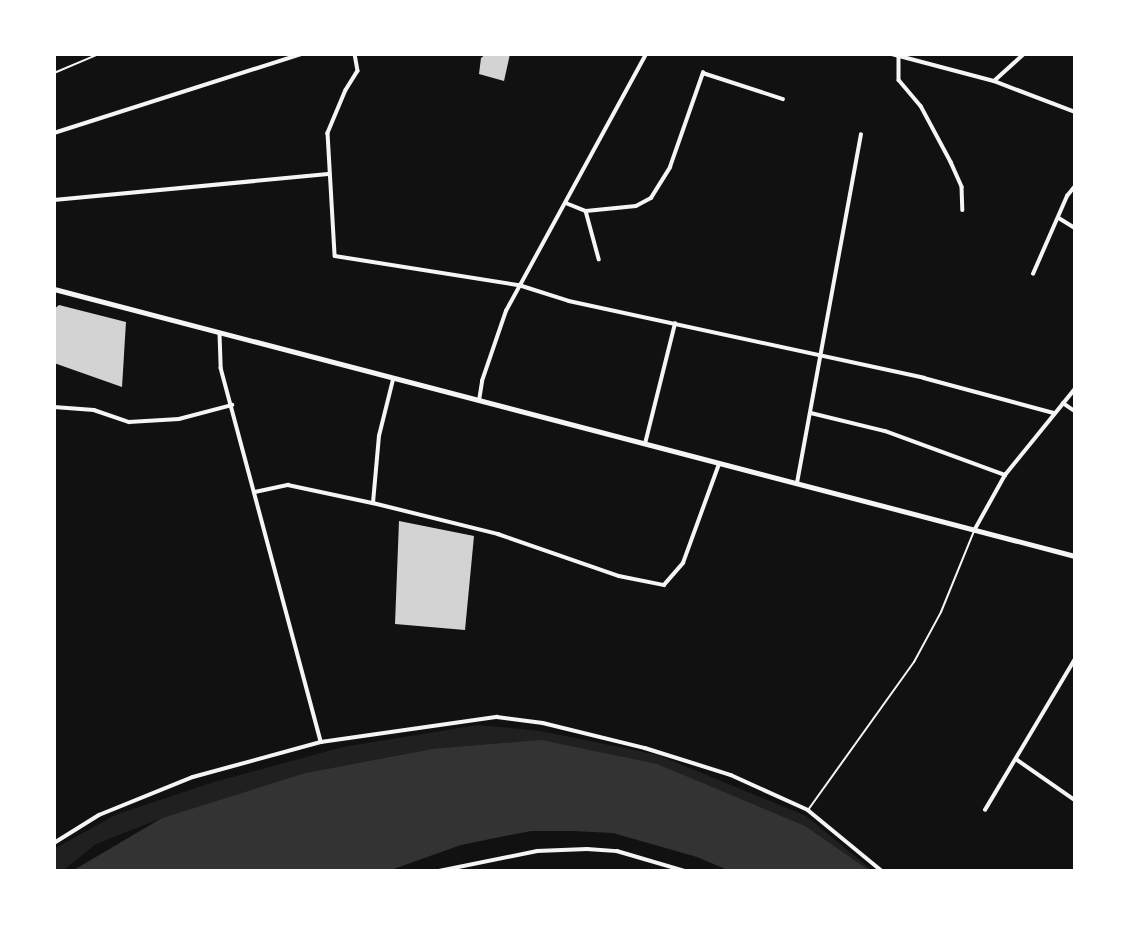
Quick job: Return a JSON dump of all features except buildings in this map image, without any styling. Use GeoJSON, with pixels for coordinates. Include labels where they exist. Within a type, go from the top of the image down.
{"type":"FeatureCollection","features":[{"type":"Feature","properties":{"kind":"main road"},"geometry":{"type":"LineString","coordinates":[[54,289],[393,380],[1075,556]]}},
{"type":"Feature","properties":{"kind":"street"},"geometry":{"type":"LineString","coordinates":[[54,133],[301,54]]}},
{"type":"Feature","properties":{"kind":"street"},"geometry":{"type":"LineString","coordinates":[[355,54],[358,71],[346,90],[328,133],[328,174],[335,256],[519,285],[569,301],[925,378],[1054,413]]}},
{"type":"Feature","properties":{"kind":"street"},"geometry":{"type":"LineString","coordinates":[[478,402],[482,380],[506,311],[646,54]]}},
{"type":"Feature","properties":{"kind":"street"},"geometry":{"type":"LineString","coordinates":[[892,54],[994,81],[1075,112]]}},
{"type":"Feature","properties":{"kind":"street"},"geometry":{"type":"LineString","coordinates":[[994,81],[1024,54]]}},
{"type":"Feature","properties":{"kind":"street"},"geometry":{"type":"LineString","coordinates":[[899,56],[899,80],[921,106],[951,162],[962,187],[963,210]]}},
{"type":"Feature","properties":{"kind":"street"},"geometry":{"type":"LineString","coordinates":[[566,203],[586,211],[636,206],[651,198],[670,167],[703,73],[783,99]]}},
{"type":"Feature","properties":{"kind":"street"},"geometry":{"type":"LineString","coordinates":[[797,483],[862,135]]}},
{"type":"Feature","properties":{"kind":"street"},"geometry":{"type":"LineString","coordinates":[[54,200],[328,174]]}},
{"type":"Feature","properties":{"kind":"street"},"geometry":{"type":"LineString","coordinates":[[1033,274],[1075,186]]}},
{"type":"Feature","properties":{"kind":"street"},"geometry":{"type":"LineString","coordinates":[[586,211],[599,259]]}},
{"type":"Feature","properties":{"kind":"street"},"geometry":{"type":"LineString","coordinates":[[1058,218],[1075,228]]}},
{"type":"Feature","properties":{"kind":"street"},"geometry":{"type":"LineString","coordinates":[[645,444],[676,323]]}},
{"type":"Feature","properties":{"kind":"street"},"geometry":{"type":"LineString","coordinates":[[220,334],[221,368],[321,742]]}},
{"type":"Feature","properties":{"kind":"street"},"geometry":{"type":"LineString","coordinates":[[373,503],[379,436],[393,380]]}},
{"type":"Feature","properties":{"kind":"street"},"geometry":{"type":"LineString","coordinates":[[974,531],[1005,475],[1075,389]]}},
{"type":"Feature","properties":{"kind":"street"},"geometry":{"type":"LineString","coordinates":[[1063,403],[1075,411]]}},
{"type":"Feature","properties":{"kind":"street"},"geometry":{"type":"LineString","coordinates":[[54,407],[94,410],[129,422],[178,419],[232,405]]}},
{"type":"Feature","properties":{"kind":"street"},"geometry":{"type":"LineString","coordinates":[[811,412],[885,430],[1005,475]]}},
{"type":"Feature","properties":{"kind":"street"},"geometry":{"type":"LineString","coordinates":[[255,492],[288,485],[373,503],[498,534],[618,576],[664,584],[684,563],[719,464]]}},
{"type":"Feature","properties":{"kind":"street"},"geometry":{"type":"LineString","coordinates":[[985,810],[1075,659]]}},
{"type":"Feature","properties":{"kind":"street"},"geometry":{"type":"LineString","coordinates":[[54,843],[99,815],[192,777],[321,742],[497,717],[542,723],[645,748],[731,775],[808,810],[882,871]]}},
{"type":"Feature","properties":{"kind":"street"},"geometry":{"type":"LineString","coordinates":[[1016,760],[1075,800]]}},
{"type":"Feature","properties":{"kind":"street"},"geometry":{"type":"LineString","coordinates":[[439,871],[537,851],[587,849],[617,851],[685,871]]}},
{"type":"Feature","properties":{"kind":"lane"},"geometry":{"type":"LineString","coordinates":[[54,73],[99,54]]}},
{"type":"Feature","properties":{"kind":"lane"},"geometry":{"type":"LineString","coordinates":[[808,810],[914,662],[941,611],[974,531]]}},
{"type":"Feature","properties":{"kind":"shaded area"},"geometry":{"type":"Polygon","coordinates":[[[478,725],[541,731],[658,755],[806,816],[873,871],[432,749],[305,773],[162,818],[96,844],[62,871],[54,871],[54,849],[115,815],[214,782],[343,747],[478,725]]]}},
{"type":"Feature","properties":{"kind":"shaded area"},"geometry":{"type":"Polygon","coordinates":[[[541,740],[657,764],[805,826],[870,871],[730,871],[697,857],[613,833],[531,831],[461,845],[388,871],[72,871],[162,818],[305,773],[432,749],[541,740]]]}}]}
